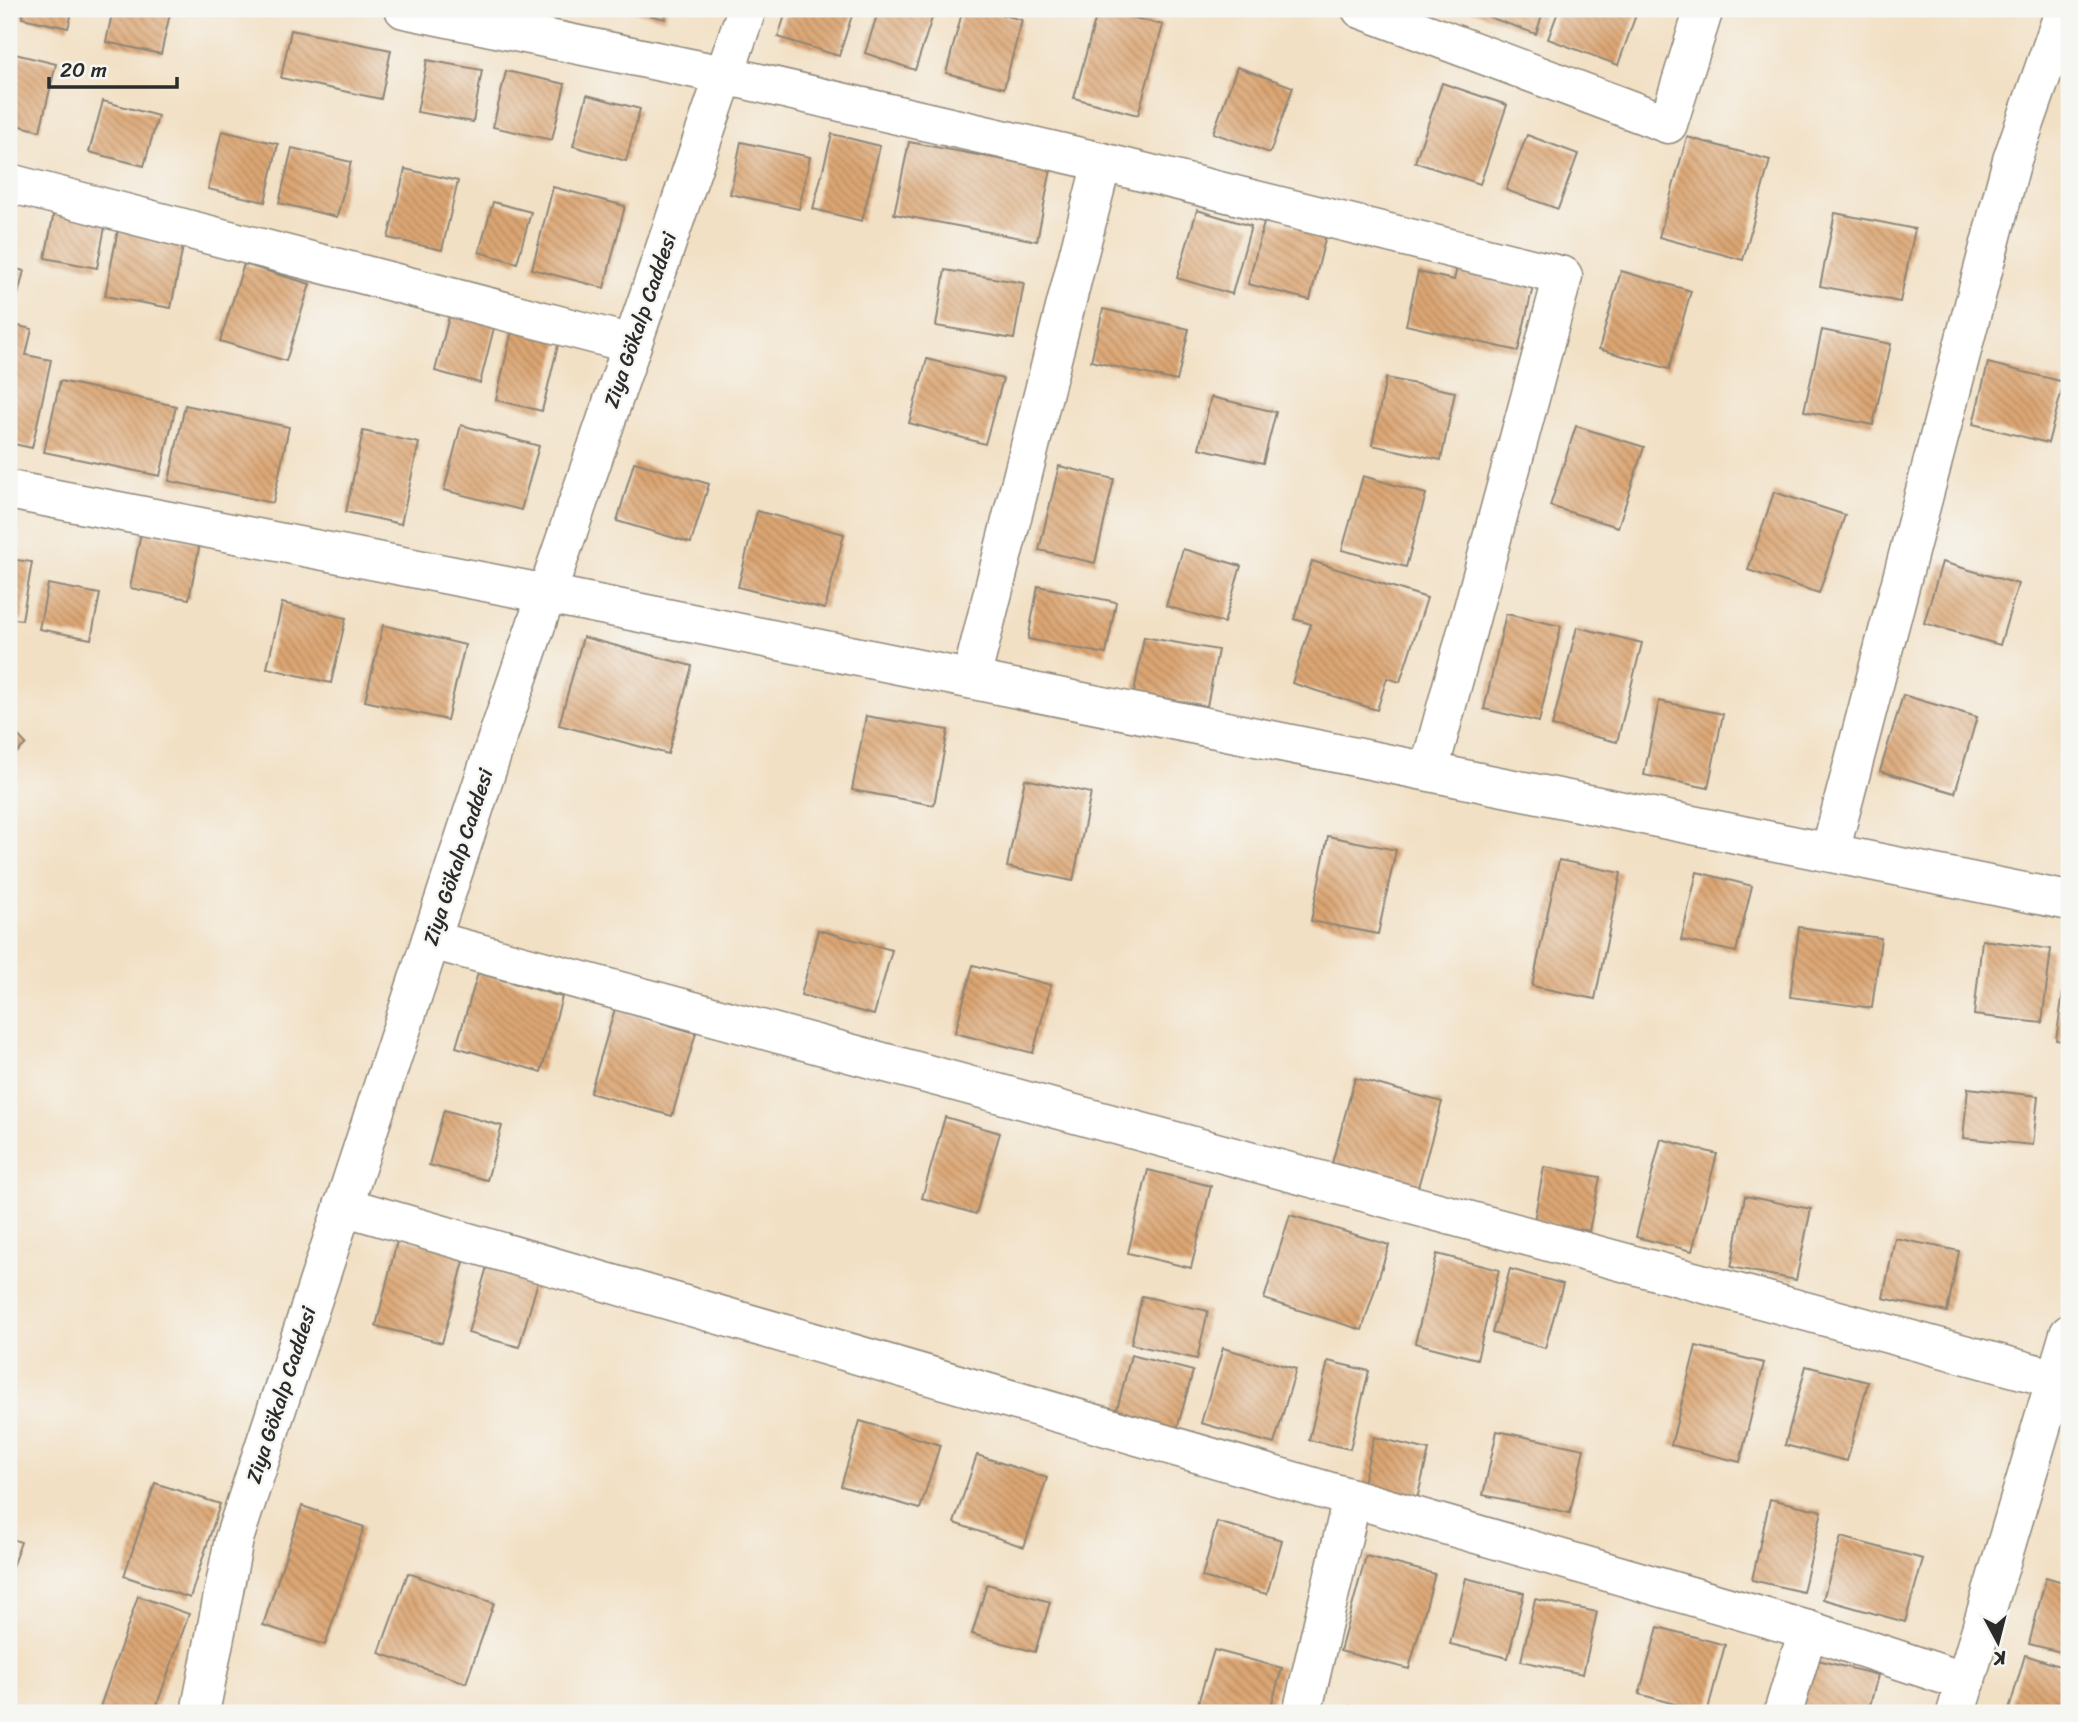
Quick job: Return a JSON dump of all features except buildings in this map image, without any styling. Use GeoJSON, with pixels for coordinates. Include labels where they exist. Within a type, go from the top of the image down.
{"type":"FeatureCollection","features":[{"type":"Feature","properties":{"kind":"street"},"geometry":{"type":"LineString","coordinates":[[404,9],[724,75],[1102,162],[1563,275],[1429,771]]}},
{"type":"Feature","properties":{"kind":"street","name":"Ziya Gökalp Caddesi"},"geometry":{"type":"LineString","coordinates":[[200,1713],[234,1539],[547,594],[747,9]]}},
{"type":"Feature","properties":{"kind":"street"},"geometry":{"type":"LineString","coordinates":[[1361,9],[1668,124],[1704,9]]}},
{"type":"Feature","properties":{"kind":"street"},"geometry":{"type":"LineString","coordinates":[[1830,852],[2012,160],[2065,9]]}},
{"type":"Feature","properties":{"kind":"street"},"geometry":{"type":"LineString","coordinates":[[971,679],[1102,162]]}},
{"type":"Feature","properties":{"kind":"street"},"geometry":{"type":"LineString","coordinates":[[9,183],[632,344]]}},
{"type":"Feature","properties":{"kind":"street"},"geometry":{"type":"LineString","coordinates":[[9,490],[547,594],[2069,901]]}},
{"type":"Feature","properties":{"kind":"street"},"geometry":{"type":"LineString","coordinates":[[431,940],[2056,1379]]}},
{"type":"Feature","properties":{"kind":"street"},"geometry":{"type":"LineString","coordinates":[[344,1206],[1808,1630],[1961,1698],[2069,1334]]}},
{"type":"Feature","properties":{"kind":"street"},"geometry":{"type":"LineString","coordinates":[[1302,1713],[1352,1498]]}},
{"type":"Feature","properties":{"kind":"street"},"geometry":{"type":"LineString","coordinates":[[1783,1713],[1808,1630]]}}]}
